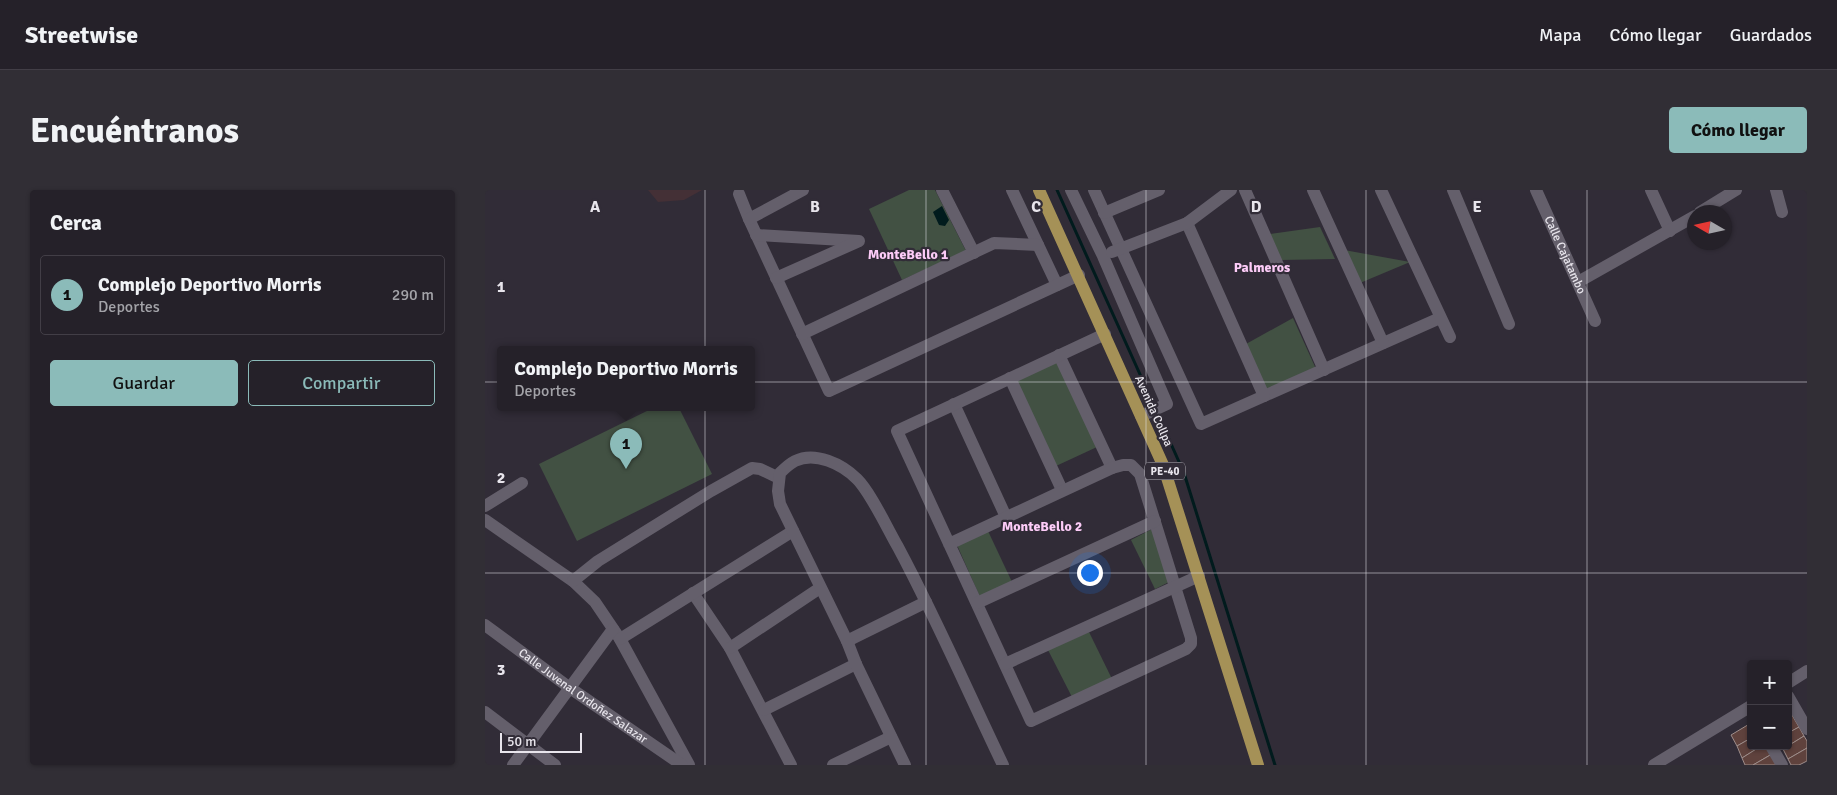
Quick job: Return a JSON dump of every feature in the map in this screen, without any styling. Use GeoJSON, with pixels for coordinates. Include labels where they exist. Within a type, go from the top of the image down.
{"type":"FeatureCollection","features":[{"type":"Feature","properties":{"kind":"main road","name":"Avenida Collpa"},"geometry":{"type":"LineString","coordinates":[[1039,190],[1163,465],[1258,765]]}},
{"type":"Feature","properties":{"kind":"street"},"geometry":{"type":"LineString","coordinates":[[749,219],[803,190]]}},
{"type":"Feature","properties":{"kind":"street"},"geometry":{"type":"LineString","coordinates":[[942,190],[974,253]]}},
{"type":"Feature","properties":{"kind":"street"},"geometry":{"type":"LineString","coordinates":[[1012,190],[1057,285]]}},
{"type":"Feature","properties":{"kind":"street"},"geometry":{"type":"LineString","coordinates":[[1071,190],[1103,256],[1167,404],[1141,416]]}},
{"type":"Feature","properties":{"kind":"street"},"geometry":{"type":"LineString","coordinates":[[1094,190],[1201,424],[1440,318]]}},
{"type":"Feature","properties":{"kind":"street"},"geometry":{"type":"LineString","coordinates":[[1104,213],[1159,190]]}},
{"type":"Feature","properties":{"kind":"street"},"geometry":{"type":"LineString","coordinates":[[1103,256],[1187,223],[1231,190]]}},
{"type":"Feature","properties":{"kind":"street"},"geometry":{"type":"LineString","coordinates":[[1245,190],[1324,370]]}},
{"type":"Feature","properties":{"kind":"street"},"geometry":{"type":"LineString","coordinates":[[1313,190],[1383,343]]}},
{"type":"Feature","properties":{"kind":"street"},"geometry":{"type":"LineString","coordinates":[[1381,190],[1450,337]]}},
{"type":"Feature","properties":{"kind":"street"},"geometry":{"type":"LineString","coordinates":[[1453,190],[1509,324]]}},
{"type":"Feature","properties":{"kind":"street","name":"Calle Cajatambo"},"geometry":{"type":"LineString","coordinates":[[1535,190],[1595,321]]}},
{"type":"Feature","properties":{"kind":"street"},"geometry":{"type":"LineString","coordinates":[[1651,190],[1671,231]]}},
{"type":"Feature","properties":{"kind":"street"},"geometry":{"type":"LineString","coordinates":[[1711,205],[1736,190]]}},
{"type":"Feature","properties":{"kind":"street"},"geometry":{"type":"LineString","coordinates":[[1776,190],[1782,212]]}},
{"type":"Feature","properties":{"kind":"street"},"geometry":{"type":"LineString","coordinates":[[739,194],[756,235],[829,391],[1079,276]]}},
{"type":"Feature","properties":{"kind":"street"},"geometry":{"type":"LineString","coordinates":[[1578,282],[1687,221]]}},
{"type":"Feature","properties":{"kind":"street"},"geometry":{"type":"LineString","coordinates":[[1187,223],[1264,396]]}},
{"type":"Feature","properties":{"kind":"street"},"geometry":{"type":"LineString","coordinates":[[756,235],[859,241],[776,278]]}},
{"type":"Feature","properties":{"kind":"street"},"geometry":{"type":"LineString","coordinates":[[802,334],[994,243],[1038,245]]}},
{"type":"Feature","properties":{"kind":"street"},"geometry":{"type":"LineString","coordinates":[[949,544],[1111,468],[1131,465],[1140,474],[1176,586],[1191,638],[1191,644],[1186,649],[1031,721],[977,603],[949,544],[897,431],[1105,334]]}},
{"type":"Feature","properties":{"kind":"street"},"geometry":{"type":"LineString","coordinates":[[1059,355],[1111,468]]}},
{"type":"Feature","properties":{"kind":"street"},"geometry":{"type":"LineString","coordinates":[[1010,378],[1062,490]]}},
{"type":"Feature","properties":{"kind":"street"},"geometry":{"type":"LineString","coordinates":[[953,404],[1006,517]]}},
{"type":"Feature","properties":{"kind":"street"},"geometry":{"type":"LineString","coordinates":[[905,765],[780,504],[778,491],[780,473],[790,464],[807,457],[829,461],[848,471],[869,494],[926,602],[1003,765]]}},
{"type":"Feature","properties":{"kind":"street"},"geometry":{"type":"LineString","coordinates":[[573,581],[598,561],[711,491],[752,468],[760,469],[779,478]]}},
{"type":"Feature","properties":{"kind":"street"},"geometry":{"type":"LineString","coordinates":[[485,506],[522,483]]}},
{"type":"Feature","properties":{"kind":"street"},"geometry":{"type":"LineString","coordinates":[[485,520],[573,581],[595,602],[617,634],[689,765]]}},
{"type":"Feature","properties":{"kind":"street"},"geometry":{"type":"LineString","coordinates":[[977,603],[1155,521]]}},
{"type":"Feature","properties":{"kind":"street"},"geometry":{"type":"LineString","coordinates":[[513,765],[570,688],[617,634],[693,593],[793,531]]}},
{"type":"Feature","properties":{"kind":"street"},"geometry":{"type":"LineString","coordinates":[[1005,664],[1199,576]]}},
{"type":"Feature","properties":{"kind":"street"},"geometry":{"type":"LineString","coordinates":[[730,648],[820,588]]}},
{"type":"Feature","properties":{"kind":"street"},"geometry":{"type":"LineString","coordinates":[[693,593],[730,648],[791,765]]}},
{"type":"Feature","properties":{"kind":"street"},"geometry":{"type":"LineString","coordinates":[[847,641],[926,602]]}},
{"type":"Feature","properties":{"kind":"street","name":"Calle Juvenal Ordoñez Salazar"},"geometry":{"type":"LineString","coordinates":[[485,625],[570,688],[683,765]]}},
{"type":"Feature","properties":{"kind":"street"},"geometry":{"type":"LineString","coordinates":[[764,710],[856,664]]}},
{"type":"Feature","properties":{"kind":"street"},"geometry":{"type":"LineString","coordinates":[[1792,680],[1807,671]]}},
{"type":"Feature","properties":{"kind":"street"},"geometry":{"type":"LineString","coordinates":[[1792,703],[1807,729]]}},
{"type":"Feature","properties":{"kind":"street"},"geometry":{"type":"LineString","coordinates":[[1654,765],[1747,711]]}},
{"type":"Feature","properties":{"kind":"street"},"geometry":{"type":"LineString","coordinates":[[485,712],[555,765]]}},
{"type":"Feature","properties":{"kind":"street"},"geometry":{"type":"LineString","coordinates":[[833,765],[891,737]]}},
{"type":"Feature","properties":{"kind":"street"},"geometry":{"type":"LineString","coordinates":[[1773,750],[1782,765]]}},
{"type":"Feature","properties":{"kind":"shaded area"},"geometry":{"type":"Polygon","coordinates":[[[648,190],[702,190],[684,200],[658,202],[648,190]]]}},
{"type":"Feature","properties":{"kind":"shaded area"},"geometry":{"type":"Polygon","coordinates":[[[909,190],[935,190],[966,251],[902,280],[869,209],[909,190]]]}},
{"type":"Feature","properties":{"kind":"shaded area"},"geometry":{"type":"Polygon","coordinates":[[[942,206],[949,220],[945,226],[939,225],[933,212],[942,206]]]}},
{"type":"Feature","properties":{"kind":"shaded area"},"geometry":{"type":"Polygon","coordinates":[[[1320,227],[1335,259],[1281,260],[1270,234],[1320,227]]]}},
{"type":"Feature","properties":{"kind":"shaded area"},"geometry":{"type":"Polygon","coordinates":[[[1344,250],[1410,262],[1360,283],[1344,250]]]}},
{"type":"Feature","properties":{"kind":"shaded area"},"geometry":{"type":"Polygon","coordinates":[[[1293,318],[1316,369],[1266,391],[1246,344],[1293,318]]]}},
{"type":"Feature","properties":{"kind":"shaded area"},"geometry":{"type":"Polygon","coordinates":[[[1057,361],[1097,447],[1056,466],[1016,380],[1057,361]]]}},
{"type":"Feature","properties":{"kind":"shaded area"},"geometry":{"type":"Polygon","coordinates":[[[647,411],[680,411],[712,474],[577,541],[539,464],[647,411]]]}},
{"type":"Feature","properties":{"kind":"shaded area"},"geometry":{"type":"Polygon","coordinates":[[[1152,529],[1169,582],[1155,589],[1131,540],[1152,529]]]}},
{"type":"Feature","properties":{"kind":"shaded area"},"geometry":{"type":"Polygon","coordinates":[[[988,531],[1012,582],[980,597],[957,545],[988,531]]]}},
{"type":"Feature","properties":{"kind":"shaded area"},"geometry":{"type":"Polygon","coordinates":[[[1089,632],[1112,679],[1072,697],[1048,650],[1089,632]]]}},
{"type":"Feature","properties":{"kind":"building"},"geometry":{"type":"Polygon","coordinates":[[[1792,715],[1799,727],[1792,731],[1792,715]]]}},
{"type":"Feature","properties":{"kind":"building"},"geometry":{"type":"Polygon","coordinates":[[[1747,725],[1747,740],[1737,746],[1731,735],[1747,725]]]}},
{"type":"Feature","properties":{"kind":"building"},"geometry":{"type":"Polygon","coordinates":[[[1799,727],[1804,736],[1792,744],[1792,731],[1799,727]]]}},
{"type":"Feature","properties":{"kind":"building"},"geometry":{"type":"Polygon","coordinates":[[[1804,736],[1807,741],[1807,748],[1788,759],[1784,750],[1792,750],[1792,743],[1804,736]]]}},
{"type":"Feature","properties":{"kind":"building"},"geometry":{"type":"Polygon","coordinates":[[[1747,740],[1747,750],[1755,750],[1742,758],[1737,746],[1747,740]]]}},
{"type":"Feature","properties":{"kind":"building"},"geometry":{"type":"Polygon","coordinates":[[[1807,748],[1807,761],[1799,765],[1791,765],[1788,759],[1807,748]]]}},
{"type":"Feature","properties":{"kind":"building"},"geometry":{"type":"Polygon","coordinates":[[[1755,750],[1770,750],[1772,754],[1753,765],[1745,765],[1742,758],[1755,750]]]}},
{"type":"Feature","properties":{"kind":"building"},"geometry":{"type":"Polygon","coordinates":[[[1772,754],[1778,765],[1753,765],[1772,754]]]}},
{"type":"Feature","properties":{"kind":"waterway"},"geometry":{"type":"LineString","coordinates":[[1057,190],[1152,401]]}},
{"type":"Feature","properties":{"kind":"waterway"},"geometry":{"type":"LineString","coordinates":[[1159,417],[1184,473],[1275,765]]}},
{"type":"Feature","properties":{"kind":"place","name":"Complejo Deportivo Morris"},"geometry":{"type":"Point","coordinates":[626,469]}},
{"type":"Feature","properties":{"kind":"district","name":"MonteBello 1"},"geometry":{"type":"Point","coordinates":[908,254]}},
{"type":"Feature","properties":{"kind":"district","name":"Palmeros"},"geometry":{"type":"Point","coordinates":[1262,267]}},
{"type":"Feature","properties":{"kind":"district","name":"MonteBello 2"},"geometry":{"type":"Point","coordinates":[1042,526]}}]}
